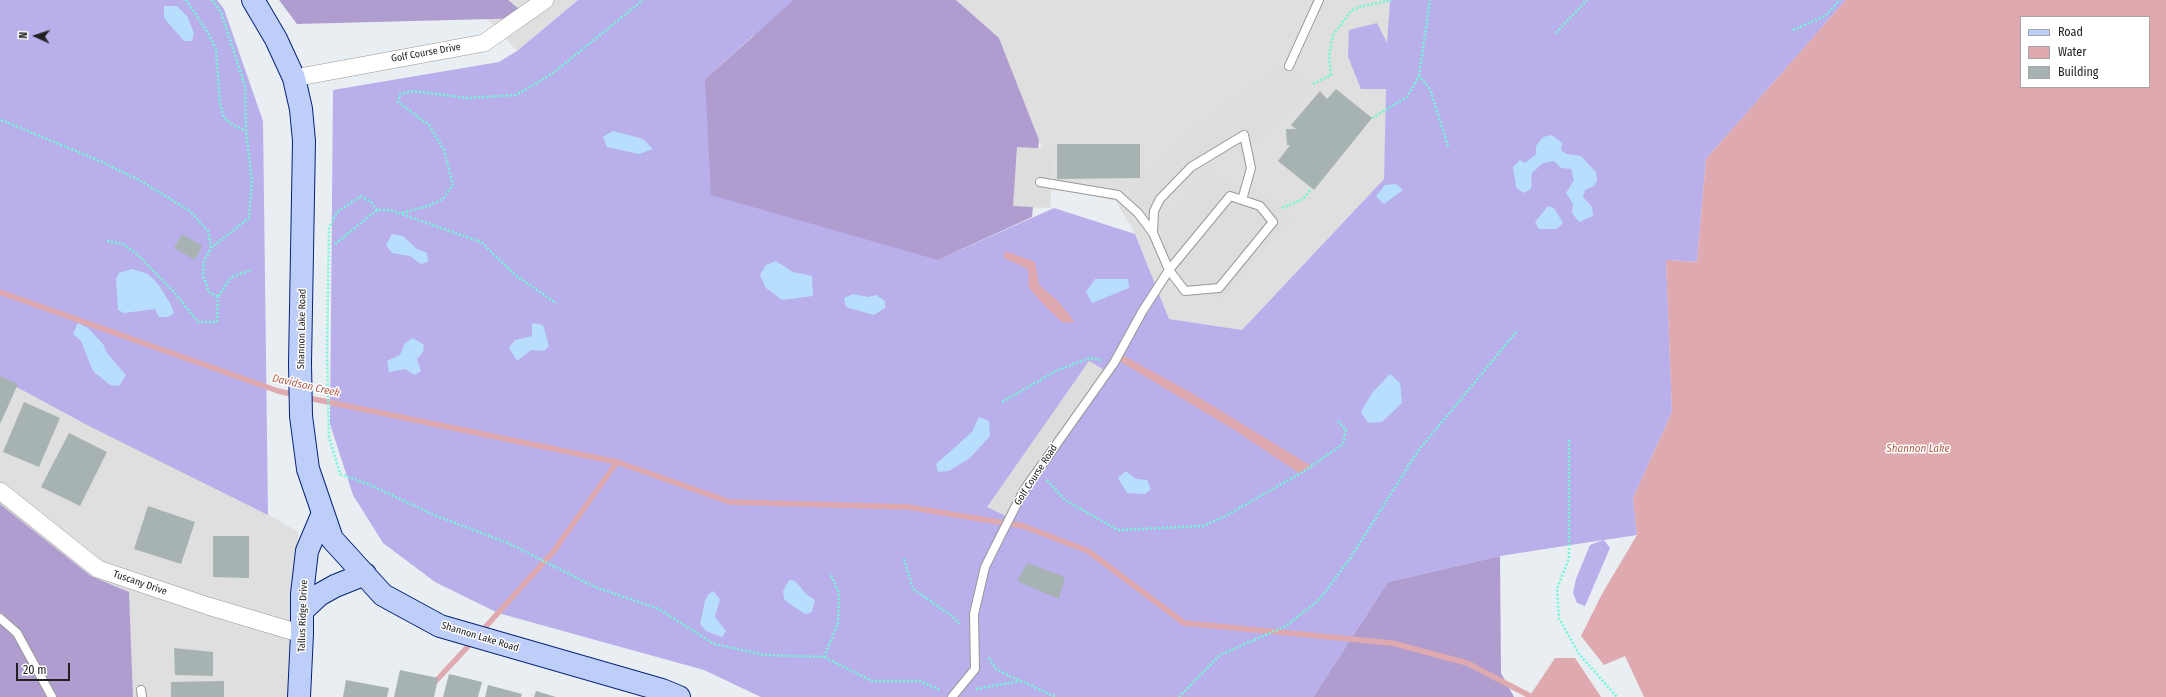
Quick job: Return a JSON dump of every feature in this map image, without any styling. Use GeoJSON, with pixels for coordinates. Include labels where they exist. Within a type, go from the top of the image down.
{"type":"FeatureCollection","features":[{"type":"Feature","properties":{"kind":"main road","name":"Shannon Lake Road"},"geometry":{"type":"LineString","coordinates":[[253,0],[276,39],[294,78],[301,109],[304,141],[300,363],[301,416],[308,469],[332,539],[383,594],[440,626],[662,690],[679,697]]}},
{"type":"Feature","properties":{"kind":"main road","name":"Tallus Ridge Drive"},"geometry":{"type":"LineString","coordinates":[[299,697],[302,594],[307,551],[323,513]]}},
{"type":"Feature","properties":{"kind":"main road"},"geometry":{"type":"LineString","coordinates":[[302,611],[319,595],[339,583],[365,574]]}},
{"type":"Feature","properties":{"kind":"street","name":"Golf Course Drive"},"geometry":{"type":"LineString","coordinates":[[294,78],[484,43],[545,0]]}},
{"type":"Feature","properties":{"kind":"street","name":"Tuscany Drive"},"geometry":{"type":"LineString","coordinates":[[0,491],[98,569],[208,606],[302,634]]}},
{"type":"Feature","properties":{"kind":"lane"},"geometry":{"type":"LineString","coordinates":[[1289,66],[1319,0]]}},
{"type":"Feature","properties":{"kind":"lane"},"geometry":{"type":"LineString","coordinates":[[1153,233],[1154,211],[1160,199],[1191,167],[1244,135],[1251,168],[1242,200]]}},
{"type":"Feature","properties":{"kind":"lane"},"geometry":{"type":"LineString","coordinates":[[1040,182],[1118,195],[1138,213],[1153,233],[1169,270]]}},
{"type":"Feature","properties":{"kind":"lane","name":"Golf Course Road"},"geometry":{"type":"LineString","coordinates":[[954,696],[975,669],[974,614],[985,567],[1024,490],[1114,363],[1142,312],[1169,270],[1230,196],[1260,206],[1273,222],[1219,288],[1185,291],[1169,270]]}},
{"type":"Feature","properties":{"kind":"lane"},"geometry":{"type":"LineString","coordinates":[[0,618],[16,633],[52,697]]}},
{"type":"Feature","properties":{"kind":"path"},"geometry":{"type":"LineString","coordinates":[[186,0],[208,33],[216,50],[220,104],[224,118],[233,125],[246,131]]}},
{"type":"Feature","properties":{"kind":"path"},"geometry":{"type":"LineString","coordinates":[[212,0],[221,12],[246,86],[246,131],[252,182],[249,218],[211,248],[204,261],[203,275],[209,292],[218,297]]}},
{"type":"Feature","properties":{"kind":"path"},"geometry":{"type":"LineString","coordinates":[[402,213],[428,206],[443,199],[453,185],[444,150],[429,125],[398,102],[400,94],[414,91],[467,98],[516,95],[552,74],[643,0]]}},
{"type":"Feature","properties":{"kind":"path"},"geometry":{"type":"LineString","coordinates":[[1313,84],[1331,75],[1329,56],[1333,35],[1351,11],[1359,6],[1392,0]]}},
{"type":"Feature","properties":{"kind":"path"},"geometry":{"type":"LineString","coordinates":[[1372,118],[1407,97],[1419,76],[1430,0]]}},
{"type":"Feature","properties":{"kind":"path"},"geometry":{"type":"LineString","coordinates":[[1556,33],[1587,0]]}},
{"type":"Feature","properties":{"kind":"path"},"geometry":{"type":"LineString","coordinates":[[1793,30],[1825,16],[1840,0]]}},
{"type":"Feature","properties":{"kind":"path"},"geometry":{"type":"LineString","coordinates":[[1419,76],[1430,89],[1448,146]]}},
{"type":"Feature","properties":{"kind":"path"},"geometry":{"type":"LineString","coordinates":[[1,120],[100,161],[139,180],[190,211],[208,231],[211,248]]}},
{"type":"Feature","properties":{"kind":"path"},"geometry":{"type":"LineString","coordinates":[[1282,208],[1303,199],[1311,188]]}},
{"type":"Feature","properties":{"kind":"path"},"geometry":{"type":"LineString","coordinates":[[377,210],[371,202],[361,196],[337,212],[329,228],[327,353],[329,437],[340,474],[368,484],[434,515],[508,543],[595,587],[659,609],[714,644],[765,655],[824,657],[872,681],[919,681],[954,696]]}},
{"type":"Feature","properties":{"kind":"path"},"geometry":{"type":"LineString","coordinates":[[335,244],[377,210],[390,210],[402,213],[481,242],[515,275],[556,303]]}},
{"type":"Feature","properties":{"kind":"path"},"geometry":{"type":"LineString","coordinates":[[107,241],[123,244],[138,255],[174,292],[198,322],[217,322],[218,297],[231,277],[252,270]]}},
{"type":"Feature","properties":{"kind":"path"},"geometry":{"type":"LineString","coordinates":[[1179,697],[1220,655],[1286,626],[1319,600],[1349,560],[1418,451],[1517,331]]}},
{"type":"Feature","properties":{"kind":"path"},"geometry":{"type":"LineString","coordinates":[[1002,402],[1056,371],[1089,358],[1114,363]]}},
{"type":"Feature","properties":{"kind":"path"},"geometry":{"type":"LineString","coordinates":[[1038,470],[1064,500],[1118,530],[1204,526],[1229,514],[1306,470],[1343,444],[1346,430],[1338,421]]}},
{"type":"Feature","properties":{"kind":"path"},"geometry":{"type":"LineString","coordinates":[[1569,440],[1569,558],[1557,589],[1559,618],[1579,654],[1617,697]]}},
{"type":"Feature","properties":{"kind":"path"},"geometry":{"type":"LineString","coordinates":[[824,657],[838,623],[840,593],[830,573]]}},
{"type":"Feature","properties":{"kind":"path"},"geometry":{"type":"LineString","coordinates":[[972,690],[1020,681]]}},
{"type":"Feature","properties":{"kind":"shaded area"},"geometry":{"type":"Polygon","coordinates":[[[0,0],[217,0],[224,9],[263,121],[268,515],[89,426],[0,378],[0,0]]]}},
{"type":"Feature","properties":{"kind":"shaded area"},"geometry":{"type":"Polygon","coordinates":[[[279,0],[508,0],[530,18],[297,24],[279,0]]]}},
{"type":"Feature","properties":{"kind":"shaded area"},"geometry":{"type":"Polygon","coordinates":[[[470,0],[578,0],[517,51],[470,0]]]}},
{"type":"Feature","properties":{"kind":"shaded area"},"geometry":{"type":"Polygon","coordinates":[[[578,0],[818,0],[781,25],[754,35],[705,79],[938,260],[1054,208],[1135,234],[1169,319],[1242,330],[1384,179],[1386,89],[1361,89],[1348,57],[1349,30],[1377,23],[1387,43],[1390,0],[1846,0],[1706,159],[1697,262],[1666,260],[1672,412],[1633,498],[1637,535],[1604,540],[1610,548],[1585,606],[1577,603],[1573,593],[1576,579],[1590,545],[1603,540],[1500,556],[1388,582],[1313,697],[761,697],[704,670],[498,613],[435,582],[383,543],[353,495],[330,424],[333,90],[499,62],[517,51],[578,0]]]}},
{"type":"Feature","properties":{"kind":"shaded area"},"geometry":{"type":"Polygon","coordinates":[[[794,0],[956,0],[999,38],[1039,140],[1032,217],[938,260],[711,195],[705,79],[794,0]]]}},
{"type":"Feature","properties":{"kind":"shaded area"},"geometry":{"type":"Polygon","coordinates":[[[956,0],[1390,0],[1384,179],[1242,330],[1169,319],[1135,234],[1116,201],[1057,187],[999,38],[956,0]]]}},
{"type":"Feature","properties":{"kind":"shaded area"},"geometry":{"type":"Polygon","coordinates":[[[1285,63],[1313,84],[1252,148],[1191,161],[1153,209],[1150,218],[1129,191],[1157,158],[1182,134],[1285,63]]]}},
{"type":"Feature","properties":{"kind":"shaded area"},"geometry":{"type":"Polygon","coordinates":[[[1017,147],[1054,149],[1050,208],[1013,206],[1017,147]]]}},
{"type":"Feature","properties":{"kind":"shaded area"},"geometry":{"type":"Polygon","coordinates":[[[1208,168],[1234,185],[1256,189],[1293,217],[1220,302],[1169,270],[1159,223],[1208,168]]]}},
{"type":"Feature","properties":{"kind":"shaded area"},"geometry":{"type":"Polygon","coordinates":[[[1089,361],[1108,372],[1010,518],[987,507],[1089,361]]]}},
{"type":"Feature","properties":{"kind":"shaded area"},"geometry":{"type":"Polygon","coordinates":[[[0,368],[93,411],[298,532],[297,697],[133,697],[129,592],[91,576],[0,504],[0,368]]]}},
{"type":"Feature","properties":{"kind":"shaded area"},"geometry":{"type":"Polygon","coordinates":[[[0,504],[91,576],[129,592],[133,697],[0,697],[0,504]]]}},
{"type":"Feature","properties":{"kind":"shaded area"},"geometry":{"type":"Polygon","coordinates":[[[1500,556],[1501,673],[1514,697],[1313,697],[1388,582],[1500,556]]]}},
{"type":"Feature","properties":{"kind":"sand"},"geometry":{"type":"Polygon","coordinates":[[[164,6],[177,6],[187,16],[194,33],[192,41],[184,41],[164,18],[164,6]]]}},
{"type":"Feature","properties":{"kind":"sand"},"geometry":{"type":"Polygon","coordinates":[[[613,131],[643,139],[653,149],[639,154],[607,147],[603,137],[613,131]]]}},
{"type":"Feature","properties":{"kind":"sand"},"geometry":{"type":"Polygon","coordinates":[[[1552,135],[1562,143],[1561,150],[1566,154],[1581,156],[1596,172],[1597,181],[1594,186],[1585,190],[1583,197],[1592,207],[1593,216],[1579,222],[1572,213],[1573,204],[1566,193],[1574,180],[1571,169],[1561,168],[1554,161],[1543,163],[1532,173],[1531,189],[1523,193],[1516,187],[1513,167],[1520,160],[1525,163],[1536,154],[1536,146],[1543,137],[1552,135]]]}},
{"type":"Feature","properties":{"kind":"sand"},"geometry":{"type":"Polygon","coordinates":[[[1396,184],[1403,190],[1384,204],[1376,196],[1385,185],[1396,184]]]}},
{"type":"Feature","properties":{"kind":"sand"},"geometry":{"type":"Polygon","coordinates":[[[1548,206],[1554,208],[1563,223],[1557,229],[1539,229],[1535,222],[1548,206]]]}},
{"type":"Feature","properties":{"kind":"sand"},"geometry":{"type":"Polygon","coordinates":[[[392,234],[403,236],[417,249],[427,253],[428,262],[421,264],[410,256],[392,253],[386,245],[392,234]]]}},
{"type":"Feature","properties":{"kind":"sand"},"geometry":{"type":"Polygon","coordinates":[[[776,261],[793,272],[812,276],[813,296],[782,300],[766,288],[760,275],[766,265],[776,261]]]}},
{"type":"Feature","properties":{"kind":"sand"},"geometry":{"type":"Polygon","coordinates":[[[132,269],[148,274],[158,284],[170,303],[174,313],[168,317],[159,317],[155,309],[124,313],[118,310],[116,279],[119,273],[132,269]]]}},
{"type":"Feature","properties":{"kind":"sand"},"geometry":{"type":"Polygon","coordinates":[[[1095,279],[1128,279],[1129,288],[1092,303],[1086,292],[1095,279]]]}},
{"type":"Feature","properties":{"kind":"sand"},"geometry":{"type":"Polygon","coordinates":[[[853,294],[868,297],[876,295],[885,301],[885,308],[874,315],[846,307],[844,298],[853,294]]]}},
{"type":"Feature","properties":{"kind":"sand"},"geometry":{"type":"Polygon","coordinates":[[[78,323],[88,328],[103,344],[107,353],[126,375],[119,386],[110,385],[93,371],[81,341],[73,334],[78,323]]]}},
{"type":"Feature","properties":{"kind":"sand"},"geometry":{"type":"Polygon","coordinates":[[[532,323],[543,325],[549,346],[544,351],[531,350],[517,361],[509,348],[515,340],[532,336],[532,323]]]}},
{"type":"Feature","properties":{"kind":"sand"},"geometry":{"type":"Polygon","coordinates":[[[413,338],[424,345],[423,352],[417,359],[421,371],[415,375],[405,369],[389,372],[387,361],[400,355],[405,343],[413,338]]]}},
{"type":"Feature","properties":{"kind":"sand"},"geometry":{"type":"Polygon","coordinates":[[[1390,374],[1400,383],[1402,403],[1382,422],[1368,423],[1361,412],[1372,393],[1390,374]]]}},
{"type":"Feature","properties":{"kind":"sand"},"geometry":{"type":"Polygon","coordinates":[[[979,417],[989,421],[990,436],[970,458],[949,471],[938,472],[936,464],[972,432],[979,417]]]}},
{"type":"Feature","properties":{"kind":"sand"},"geometry":{"type":"Polygon","coordinates":[[[1126,471],[1136,479],[1147,480],[1151,489],[1145,494],[1127,493],[1118,478],[1126,471]]]}},
{"type":"Feature","properties":{"kind":"sand"},"geometry":{"type":"Polygon","coordinates":[[[789,580],[795,581],[806,594],[815,600],[812,612],[806,614],[784,599],[783,591],[789,580]]]}},
{"type":"Feature","properties":{"kind":"sand"},"geometry":{"type":"Polygon","coordinates":[[[713,591],[720,599],[715,617],[726,631],[722,637],[706,631],[700,624],[705,601],[708,595],[713,591]]]}},
{"type":"Feature","properties":{"kind":"water","name":"Shannon Lake"},"geometry":{"type":"Polygon","coordinates":[[[1846,0],[2166,0],[2166,697],[1644,697],[1625,656],[1604,665],[1581,636],[1602,594],[1637,535],[1633,498],[1672,412],[1666,260],[1697,262],[1706,159],[1846,0]]]}},
{"type":"Feature","properties":{"kind":"water"},"geometry":{"type":"Polygon","coordinates":[[[1005,251],[1035,262],[1039,285],[1057,300],[1075,322],[1063,323],[1045,306],[1029,288],[1028,269],[1004,258],[1005,251]]]}},
{"type":"Feature","properties":{"kind":"water"},"geometry":{"type":"Polygon","coordinates":[[[1119,353],[1195,395],[1311,466],[1299,473],[1236,431],[1116,359],[1119,353]]]}},
{"type":"Feature","properties":{"kind":"water"},"geometry":{"type":"Polygon","coordinates":[[[1555,658],[1575,658],[1601,697],[1529,697],[1555,658]]]}},
{"type":"Feature","properties":{"kind":"building"},"geometry":{"type":"Polygon","coordinates":[[[1336,89],[1372,118],[1314,190],[1278,161],[1290,145],[1287,145],[1286,129],[1296,129],[1291,125],[1320,91],[1327,99],[1336,89]]]}},
{"type":"Feature","properties":{"kind":"building"},"geometry":{"type":"Polygon","coordinates":[[[1057,144],[1140,144],[1140,178],[1057,179],[1057,144]]]}},
{"type":"Feature","properties":{"kind":"building"},"geometry":{"type":"Polygon","coordinates":[[[182,234],[202,246],[195,260],[174,248],[182,234]]]}},
{"type":"Feature","properties":{"kind":"building"},"geometry":{"type":"Polygon","coordinates":[[[0,376],[18,384],[0,424],[0,376]]]}},
{"type":"Feature","properties":{"kind":"building"},"geometry":{"type":"Polygon","coordinates":[[[24,402],[60,418],[39,467],[3,452],[24,402]]]}},
{"type":"Feature","properties":{"kind":"building"},"geometry":{"type":"Polygon","coordinates":[[[69,433],[107,452],[80,506],[41,487],[69,433]]]}},
{"type":"Feature","properties":{"kind":"building"},"geometry":{"type":"Polygon","coordinates":[[[148,506],[195,522],[181,564],[134,549],[148,506]]]}},
{"type":"Feature","properties":{"kind":"building"},"geometry":{"type":"Polygon","coordinates":[[[213,536],[249,536],[249,578],[213,577],[213,536]]]}},
{"type":"Feature","properties":{"kind":"building"},"geometry":{"type":"Polygon","coordinates":[[[1027,563],[1065,577],[1059,599],[1017,581],[1027,563]]]}},
{"type":"Feature","properties":{"kind":"building"},"geometry":{"type":"Polygon","coordinates":[[[174,648],[213,652],[213,676],[175,675],[174,648]]]}},
{"type":"Feature","properties":{"kind":"building"},"geometry":{"type":"Polygon","coordinates":[[[400,670],[438,678],[434,697],[394,697],[400,670]]]}},
{"type":"Feature","properties":{"kind":"building"},"geometry":{"type":"Polygon","coordinates":[[[449,674],[482,682],[478,697],[443,697],[449,674]]]}},
{"type":"Feature","properties":{"kind":"building"},"geometry":{"type":"Polygon","coordinates":[[[346,680],[389,688],[387,697],[343,697],[346,680]]]}},
{"type":"Feature","properties":{"kind":"building"},"geometry":{"type":"Polygon","coordinates":[[[224,681],[224,697],[171,697],[171,682],[224,681]]]}},
{"type":"Feature","properties":{"kind":"building"},"geometry":{"type":"Polygon","coordinates":[[[488,685],[522,694],[521,697],[485,697],[488,685]]]}},
{"type":"Feature","properties":{"kind":"building"},"geometry":{"type":"Polygon","coordinates":[[[536,691],[556,697],[534,697],[536,691]]]}},
{"type":"Feature","properties":{"kind":"waterway","name":"Davidson Creek"},"geometry":{"type":"LineString","coordinates":[[0,292],[278,391],[296,395]]}},
{"type":"Feature","properties":{"kind":"waterway"},"geometry":{"type":"LineString","coordinates":[[304,397],[617,462],[730,502],[908,507],[1023,526],[1088,551],[1184,623],[1392,643],[1467,663],[1530,696]]}},
{"type":"Feature","properties":{"kind":"waterway"},"geometry":{"type":"LineString","coordinates":[[480,633],[553,552],[617,462]]}},
{"type":"Feature","properties":{"kind":"waterway"},"geometry":{"type":"LineString","coordinates":[[434,683],[473,641]]}}]}
